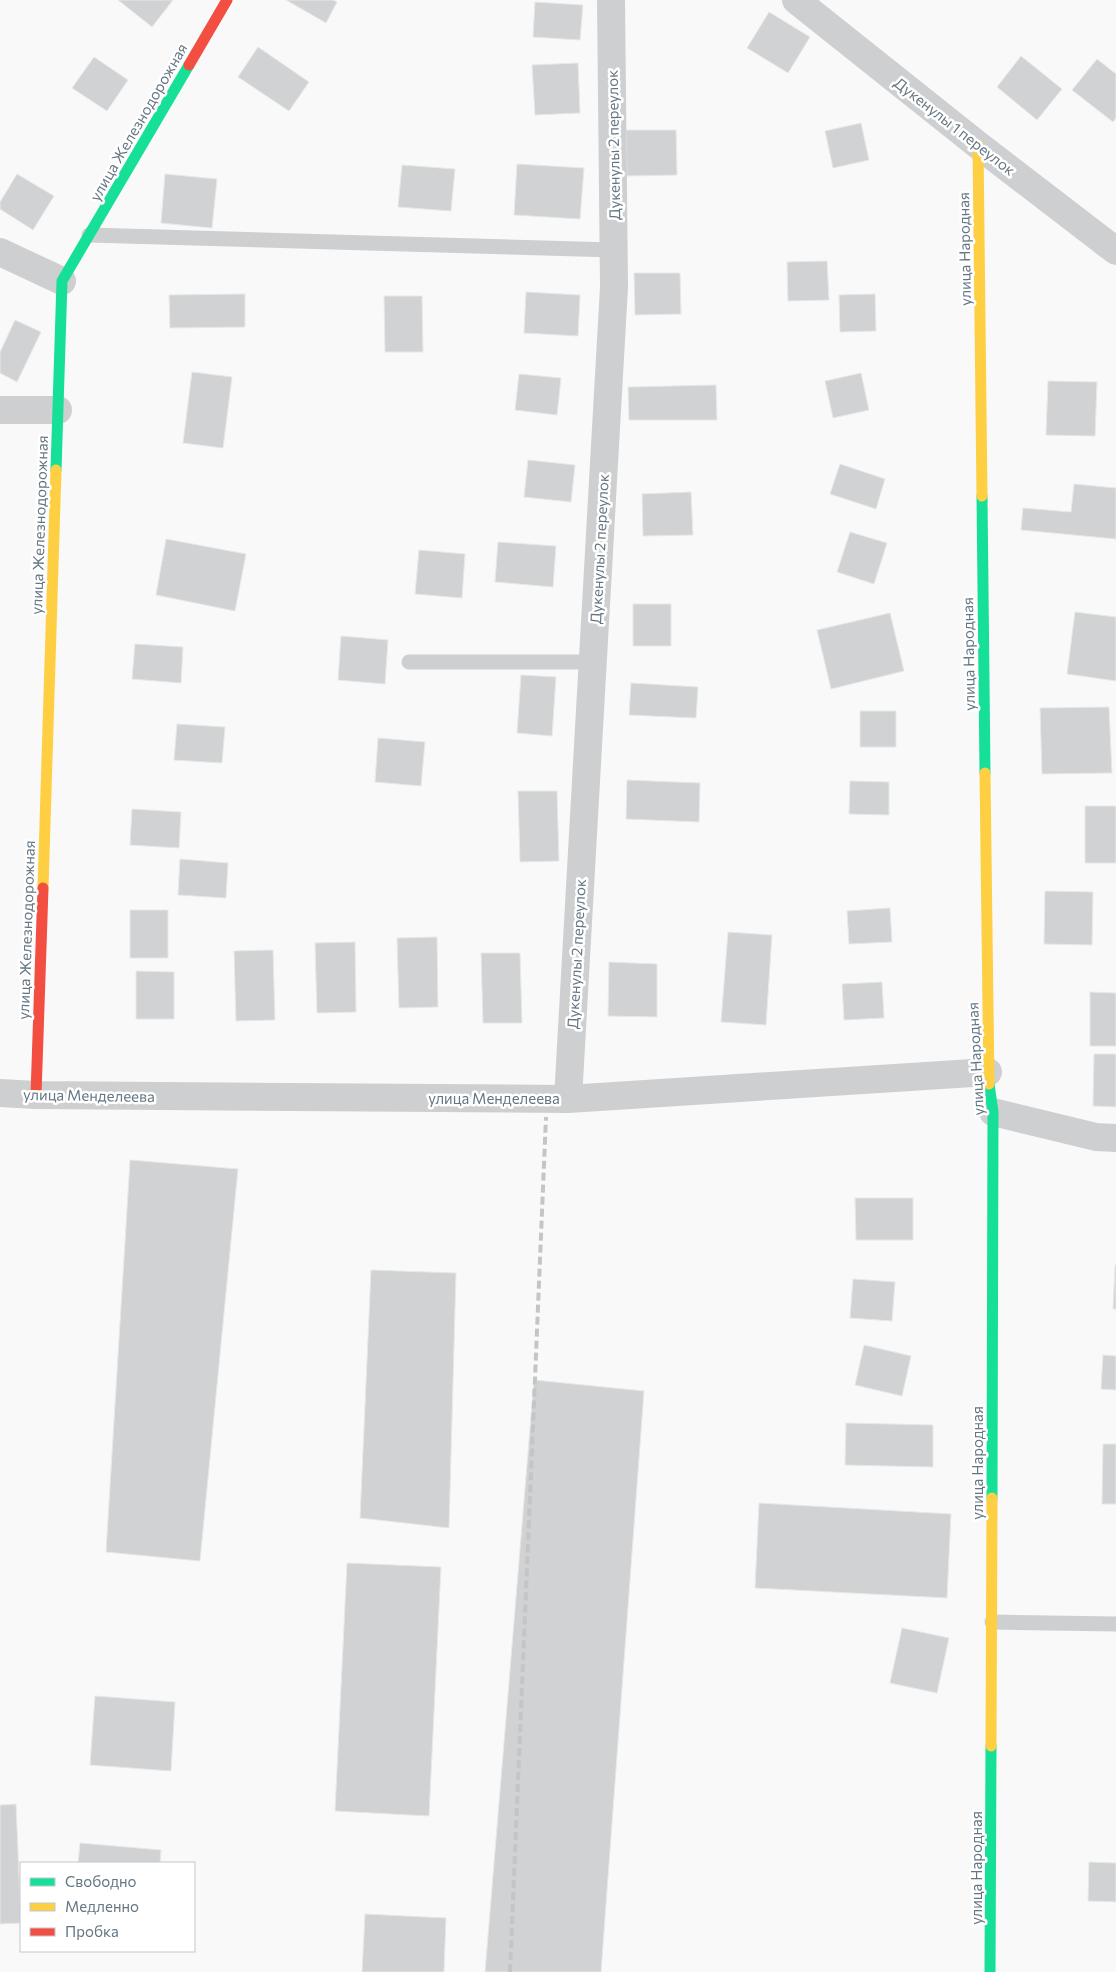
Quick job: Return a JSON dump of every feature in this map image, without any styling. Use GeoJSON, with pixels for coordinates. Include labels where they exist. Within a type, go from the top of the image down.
{"type":"FeatureCollection","features":[{"type":"Feature","properties":{"kind":"street","name":"улица Железнодорожная"},"geometry":{"type":"LineString","coordinates":[[36,1095],[62,281],[227,0]]}},
{"type":"Feature","properties":{"kind":"street","name":"Дукенулы 2 переулок"},"geometry":{"type":"LineString","coordinates":[[568,1098],[614,287],[610,0]]}},
{"type":"Feature","properties":{"kind":"street","name":"Дукенулы 1 переулок"},"geometry":{"type":"LineString","coordinates":[[796,0],[978,145],[1116,251]]}},
{"type":"Feature","properties":{"kind":"street","name":"улица Народная"},"geometry":{"type":"LineString","coordinates":[[978,145],[988,1072],[993,1112],[990,1972]]}},
{"type":"Feature","properties":{"kind":"street"},"geometry":{"type":"LineString","coordinates":[[0,252],[62,281]]}},
{"type":"Feature","properties":{"kind":"street"},"geometry":{"type":"LineString","coordinates":[[0,410],[58,410]]}},
{"type":"Feature","properties":{"kind":"street","name":"улица Менделеева"},"geometry":{"type":"LineString","coordinates":[[0,1093],[36,1095],[568,1098],[988,1072]]}},
{"type":"Feature","properties":{"kind":"street"},"geometry":{"type":"LineString","coordinates":[[993,1112],[1096,1137],[1116,1138]]}},
{"type":"Feature","properties":{"kind":"lane"},"geometry":{"type":"LineString","coordinates":[[89,235],[614,250]]}},
{"type":"Feature","properties":{"kind":"lane"},"geometry":{"type":"LineString","coordinates":[[409,662],[593,662]]}},
{"type":"Feature","properties":{"kind":"lane"},"geometry":{"type":"LineString","coordinates":[[992,1622],[1116,1624]]}},
{"type":"Feature","properties":{"kind":"building"},"geometry":{"type":"Polygon","coordinates":[[[118,0],[173,0],[152,27],[118,0]]]}},
{"type":"Feature","properties":{"kind":"building"},"geometry":{"type":"Polygon","coordinates":[[[286,0],[333,0],[337,2],[326,23],[286,0]]]}},
{"type":"Feature","properties":{"kind":"building"},"geometry":{"type":"Polygon","coordinates":[[[535,2],[583,5],[580,40],[533,37],[535,2]]]}},
{"type":"Feature","properties":{"kind":"building"},"geometry":{"type":"Polygon","coordinates":[[[769,12],[810,37],[788,73],[747,48],[769,12]]]}},
{"type":"Feature","properties":{"kind":"building"},"geometry":{"type":"Polygon","coordinates":[[[258,47],[309,82],[289,111],[238,77],[258,47]]]}},
{"type":"Feature","properties":{"kind":"building"},"geometry":{"type":"Polygon","coordinates":[[[1021,56],[1062,89],[1037,120],[997,87],[1021,56]]]}},
{"type":"Feature","properties":{"kind":"building"},"geometry":{"type":"Polygon","coordinates":[[[94,57],[128,80],[107,111],[72,88],[94,57]]]}},
{"type":"Feature","properties":{"kind":"building"},"geometry":{"type":"Polygon","coordinates":[[[1097,59],[1116,74],[1116,118],[1113,122],[1072,90],[1097,59]]]}},
{"type":"Feature","properties":{"kind":"building"},"geometry":{"type":"Polygon","coordinates":[[[578,63],[580,113],[535,115],[532,65],[578,63]]]}},
{"type":"Feature","properties":{"kind":"building"},"geometry":{"type":"Polygon","coordinates":[[[861,123],[869,160],[833,168],[825,131],[861,123]]]}},
{"type":"Feature","properties":{"kind":"building"},"geometry":{"type":"Polygon","coordinates":[[[626,130],[676,130],[677,175],[627,176],[626,130]]]}},
{"type":"Feature","properties":{"kind":"building"},"geometry":{"type":"Polygon","coordinates":[[[517,164],[584,168],[580,219],[514,215],[517,164]]]}},
{"type":"Feature","properties":{"kind":"building"},"geometry":{"type":"Polygon","coordinates":[[[402,165],[455,169],[451,211],[398,207],[402,165]]]}},
{"type":"Feature","properties":{"kind":"building"},"geometry":{"type":"Polygon","coordinates":[[[17,174],[54,196],[33,230],[0,209],[0,202],[17,174]]]}},
{"type":"Feature","properties":{"kind":"building"},"geometry":{"type":"Polygon","coordinates":[[[165,174],[217,179],[212,228],[161,223],[165,174]]]}},
{"type":"Feature","properties":{"kind":"building"},"geometry":{"type":"Polygon","coordinates":[[[827,261],[829,300],[788,301],[787,262],[827,261]]]}},
{"type":"Feature","properties":{"kind":"building"},"geometry":{"type":"Polygon","coordinates":[[[634,273],[680,273],[681,314],[635,315],[634,273]]]}},
{"type":"Feature","properties":{"kind":"building"},"geometry":{"type":"Polygon","coordinates":[[[526,292],[580,295],[578,336],[524,333],[526,292]]]}},
{"type":"Feature","properties":{"kind":"building"},"geometry":{"type":"Polygon","coordinates":[[[245,294],[245,327],[170,328],[169,295],[245,294]]]}},
{"type":"Feature","properties":{"kind":"building"},"geometry":{"type":"Polygon","coordinates":[[[875,294],[876,331],[840,332],[839,295],[875,294]]]}},
{"type":"Feature","properties":{"kind":"building"},"geometry":{"type":"Polygon","coordinates":[[[384,296],[422,296],[423,352],[385,352],[384,296]]]}},
{"type":"Feature","properties":{"kind":"building"},"geometry":{"type":"Polygon","coordinates":[[[15,320],[41,332],[17,382],[0,373],[0,352],[15,320]]]}},
{"type":"Feature","properties":{"kind":"building"},"geometry":{"type":"Polygon","coordinates":[[[192,372],[232,377],[223,448],[183,443],[192,372]]]}},
{"type":"Feature","properties":{"kind":"building"},"geometry":{"type":"Polygon","coordinates":[[[861,373],[869,410],[833,418],[825,381],[861,373]]]}},
{"type":"Feature","properties":{"kind":"building"},"geometry":{"type":"Polygon","coordinates":[[[519,374],[561,378],[557,415],[515,410],[519,374]]]}},
{"type":"Feature","properties":{"kind":"building"},"geometry":{"type":"Polygon","coordinates":[[[1048,381],[1097,382],[1095,436],[1046,435],[1048,381]]]}},
{"type":"Feature","properties":{"kind":"building"},"geometry":{"type":"Polygon","coordinates":[[[716,385],[717,420],[629,420],[628,387],[716,385]]]}},
{"type":"Feature","properties":{"kind":"building"},"geometry":{"type":"Polygon","coordinates":[[[528,460],[575,465],[571,502],[524,497],[528,460]]]}},
{"type":"Feature","properties":{"kind":"building"},"geometry":{"type":"Polygon","coordinates":[[[840,464],[885,479],[876,509],[830,494],[840,464]]]}},
{"type":"Feature","properties":{"kind":"building"},"geometry":{"type":"Polygon","coordinates":[[[1074,484],[1116,488],[1116,539],[1021,530],[1023,508],[1071,512],[1074,484]]]}},
{"type":"Feature","properties":{"kind":"building"},"geometry":{"type":"Polygon","coordinates":[[[691,492],[693,535],[643,536],[642,494],[691,492]]]}},
{"type":"Feature","properties":{"kind":"building"},"geometry":{"type":"Polygon","coordinates":[[[850,532],[887,543],[874,584],[837,572],[850,532]]]}},
{"type":"Feature","properties":{"kind":"building"},"geometry":{"type":"Polygon","coordinates":[[[166,539],[246,554],[235,611],[156,595],[166,539]]]}},
{"type":"Feature","properties":{"kind":"building"},"geometry":{"type":"Polygon","coordinates":[[[498,542],[556,546],[553,587],[495,582],[498,542]]]}},
{"type":"Feature","properties":{"kind":"building"},"geometry":{"type":"Polygon","coordinates":[[[419,550],[465,554],[462,598],[415,594],[419,550]]]}},
{"type":"Feature","properties":{"kind":"building"},"geometry":{"type":"Polygon","coordinates":[[[633,604],[671,604],[671,646],[633,646],[633,604]]]}},
{"type":"Feature","properties":{"kind":"building"},"geometry":{"type":"Polygon","coordinates":[[[1075,612],[1116,617],[1116,681],[1067,674],[1075,612]]]}},
{"type":"Feature","properties":{"kind":"building"},"geometry":{"type":"Polygon","coordinates":[[[890,613],[904,671],[831,689],[817,630],[890,613]]]}},
{"type":"Feature","properties":{"kind":"building"},"geometry":{"type":"Polygon","coordinates":[[[341,636],[388,640],[385,684],[338,680],[341,636]]]}},
{"type":"Feature","properties":{"kind":"building"},"geometry":{"type":"Polygon","coordinates":[[[135,644],[183,647],[181,683],[132,679],[135,644]]]}},
{"type":"Feature","properties":{"kind":"building"},"geometry":{"type":"Polygon","coordinates":[[[521,675],[556,677],[552,736],[517,733],[521,675]]]}},
{"type":"Feature","properties":{"kind":"building"},"geometry":{"type":"Polygon","coordinates":[[[631,683],[698,687],[696,718],[629,715],[631,683]]]}},
{"type":"Feature","properties":{"kind":"building"},"geometry":{"type":"Polygon","coordinates":[[[1109,707],[1112,773],[1042,774],[1040,708],[1109,707]]]}},
{"type":"Feature","properties":{"kind":"building"},"geometry":{"type":"Polygon","coordinates":[[[860,711],[896,711],[896,747],[860,747],[860,711]]]}},
{"type":"Feature","properties":{"kind":"building"},"geometry":{"type":"Polygon","coordinates":[[[177,724],[225,727],[222,763],[174,760],[177,724]]]}},
{"type":"Feature","properties":{"kind":"building"},"geometry":{"type":"Polygon","coordinates":[[[378,738],[425,742],[421,786],[375,782],[378,738]]]}},
{"type":"Feature","properties":{"kind":"building"},"geometry":{"type":"Polygon","coordinates":[[[627,780],[700,783],[699,822],[626,819],[627,780]]]}},
{"type":"Feature","properties":{"kind":"building"},"geometry":{"type":"Polygon","coordinates":[[[850,781],[889,782],[889,815],[849,814],[850,781]]]}},
{"type":"Feature","properties":{"kind":"building"},"geometry":{"type":"Polygon","coordinates":[[[518,791],[557,791],[559,861],[520,862],[518,791]]]}},
{"type":"Feature","properties":{"kind":"building"},"geometry":{"type":"Polygon","coordinates":[[[1085,806],[1116,806],[1116,863],[1085,863],[1085,806]]]}},
{"type":"Feature","properties":{"kind":"building"},"geometry":{"type":"Polygon","coordinates":[[[132,809],[181,812],[179,848],[130,845],[132,809]]]}},
{"type":"Feature","properties":{"kind":"building"},"geometry":{"type":"Polygon","coordinates":[[[180,859],[228,863],[226,898],[178,895],[180,859]]]}},
{"type":"Feature","properties":{"kind":"building"},"geometry":{"type":"Polygon","coordinates":[[[1045,891],[1093,892],[1092,945],[1044,944],[1045,891]]]}},
{"type":"Feature","properties":{"kind":"building"},"geometry":{"type":"Polygon","coordinates":[[[890,908],[892,942],[849,944],[847,911],[890,908]]]}},
{"type":"Feature","properties":{"kind":"building"},"geometry":{"type":"Polygon","coordinates":[[[130,910],[168,910],[168,958],[130,958],[130,910]]]}},
{"type":"Feature","properties":{"kind":"building"},"geometry":{"type":"Polygon","coordinates":[[[728,932],[772,935],[766,1025],[721,1022],[728,932]]]}},
{"type":"Feature","properties":{"kind":"building"},"geometry":{"type":"Polygon","coordinates":[[[437,937],[438,1007],[399,1008],[397,938],[437,937]]]}},
{"type":"Feature","properties":{"kind":"building"},"geometry":{"type":"Polygon","coordinates":[[[355,942],[356,1012],[317,1013],[315,943],[355,942]]]}},
{"type":"Feature","properties":{"kind":"building"},"geometry":{"type":"Polygon","coordinates":[[[273,950],[275,1020],[236,1021],[234,951],[273,950]]]}},
{"type":"Feature","properties":{"kind":"building"},"geometry":{"type":"Polygon","coordinates":[[[481,953],[520,953],[522,1023],[483,1023],[481,953]]]}},
{"type":"Feature","properties":{"kind":"building"},"geometry":{"type":"Polygon","coordinates":[[[609,962],[657,964],[657,1017],[608,1016],[609,962]]]}},
{"type":"Feature","properties":{"kind":"building"},"geometry":{"type":"Polygon","coordinates":[[[136,971],[174,972],[174,1019],[136,1019],[136,971]]]}},
{"type":"Feature","properties":{"kind":"building"},"geometry":{"type":"Polygon","coordinates":[[[882,982],[884,1018],[844,1020],[842,984],[882,982]]]}},
{"type":"Feature","properties":{"kind":"building"},"geometry":{"type":"Polygon","coordinates":[[[1090,992],[1116,993],[1116,1046],[1090,1046],[1090,992]]]}},
{"type":"Feature","properties":{"kind":"building"},"geometry":{"type":"Polygon","coordinates":[[[1094,1054],[1116,1054],[1116,1107],[1093,1106],[1094,1054]]]}},
{"type":"Feature","properties":{"kind":"building"},"geometry":{"type":"Polygon","coordinates":[[[130,1160],[238,1169],[200,1561],[106,1552],[130,1160]]]}},
{"type":"Feature","properties":{"kind":"building"},"geometry":{"type":"Polygon","coordinates":[[[855,1198],[913,1198],[913,1240],[856,1240],[855,1198]]]}},
{"type":"Feature","properties":{"kind":"building"},"geometry":{"type":"Polygon","coordinates":[[[1115,1265],[1116,1309],[1113,1309],[1115,1265]]]}},
{"type":"Feature","properties":{"kind":"building"},"geometry":{"type":"Polygon","coordinates":[[[371,1270],[456,1273],[449,1528],[360,1518],[371,1270]]]}},
{"type":"Feature","properties":{"kind":"building"},"geometry":{"type":"Polygon","coordinates":[[[853,1279],[895,1282],[892,1321],[850,1318],[853,1279]]]}},
{"type":"Feature","properties":{"kind":"building"},"geometry":{"type":"Polygon","coordinates":[[[864,1345],[911,1356],[902,1396],[855,1385],[864,1345]]]}},
{"type":"Feature","properties":{"kind":"building"},"geometry":{"type":"Polygon","coordinates":[[[1103,1355],[1116,1356],[1116,1390],[1101,1389],[1103,1355]]]}},
{"type":"Feature","properties":{"kind":"building"},"geometry":{"type":"Polygon","coordinates":[[[534,1380],[644,1391],[601,1972],[485,1972],[534,1380]]]}},
{"type":"Feature","properties":{"kind":"building"},"geometry":{"type":"Polygon","coordinates":[[[846,1423],[933,1425],[933,1467],[845,1465],[846,1423]]]}},
{"type":"Feature","properties":{"kind":"building"},"geometry":{"type":"Polygon","coordinates":[[[1103,1444],[1116,1444],[1116,1504],[1102,1504],[1103,1444]]]}},
{"type":"Feature","properties":{"kind":"building"},"geometry":{"type":"Polygon","coordinates":[[[759,1503],[951,1514],[947,1598],[755,1588],[759,1503]]]}},
{"type":"Feature","properties":{"kind":"building"},"geometry":{"type":"Polygon","coordinates":[[[347,1563],[441,1567],[429,1816],[335,1811],[347,1563]]]}},
{"type":"Feature","properties":{"kind":"building"},"geometry":{"type":"Polygon","coordinates":[[[902,1628],[949,1638],[937,1693],[890,1683],[902,1628]]]}},
{"type":"Feature","properties":{"kind":"building"},"geometry":{"type":"Polygon","coordinates":[[[95,1696],[175,1702],[171,1771],[90,1765],[95,1696]]]}},
{"type":"Feature","properties":{"kind":"building"},"geometry":{"type":"Polygon","coordinates":[[[16,1804],[20,1923],[0,1924],[0,1805],[16,1804]]]}},
{"type":"Feature","properties":{"kind":"building"},"geometry":{"type":"Polygon","coordinates":[[[80,1843],[161,1850],[160,1862],[78,1862],[80,1843]]]}},
{"type":"Feature","properties":{"kind":"building"},"geometry":{"type":"Polygon","coordinates":[[[1089,1862],[1116,1863],[1116,1902],[1088,1901],[1089,1862]]]}},
{"type":"Feature","properties":{"kind":"building"},"geometry":{"type":"Polygon","coordinates":[[[365,1914],[446,1918],[444,1972],[362,1972],[365,1914]]]}},
{"type":"Feature","properties":{"kind":"railway"},"geometry":{"type":"LineString","coordinates":[[510,1972],[546,1117]]}},
{"type":"Feature","properties":{"kind":"traffic: fast"},"geometry":{"type":"LineString","coordinates":[[56,470],[62,281],[189,65]]}},
{"type":"Feature","properties":{"kind":"traffic: fast"},"geometry":{"type":"LineString","coordinates":[[982,496],[985,773]]}},
{"type":"Feature","properties":{"kind":"traffic: fast"},"geometry":{"type":"LineString","coordinates":[[989,1084],[993,1112],[992,1498]]}},
{"type":"Feature","properties":{"kind":"traffic: fast"},"geometry":{"type":"LineString","coordinates":[[990,1972],[991,1746]]}},
{"type":"Feature","properties":{"kind":"traffic: slow"},"geometry":{"type":"LineString","coordinates":[[978,145],[982,496]]}},
{"type":"Feature","properties":{"kind":"traffic: slow"},"geometry":{"type":"LineString","coordinates":[[43,888],[56,470]]}},
{"type":"Feature","properties":{"kind":"traffic: slow"},"geometry":{"type":"LineString","coordinates":[[985,773],[989,1084]]}},
{"type":"Feature","properties":{"kind":"traffic: slow"},"geometry":{"type":"LineString","coordinates":[[991,1746],[992,1498]]}},
{"type":"Feature","properties":{"kind":"traffic: jam"},"geometry":{"type":"LineString","coordinates":[[189,65],[227,0]]}},
{"type":"Feature","properties":{"kind":"traffic: jam"},"geometry":{"type":"LineString","coordinates":[[36,1095],[43,888]]}}]}
